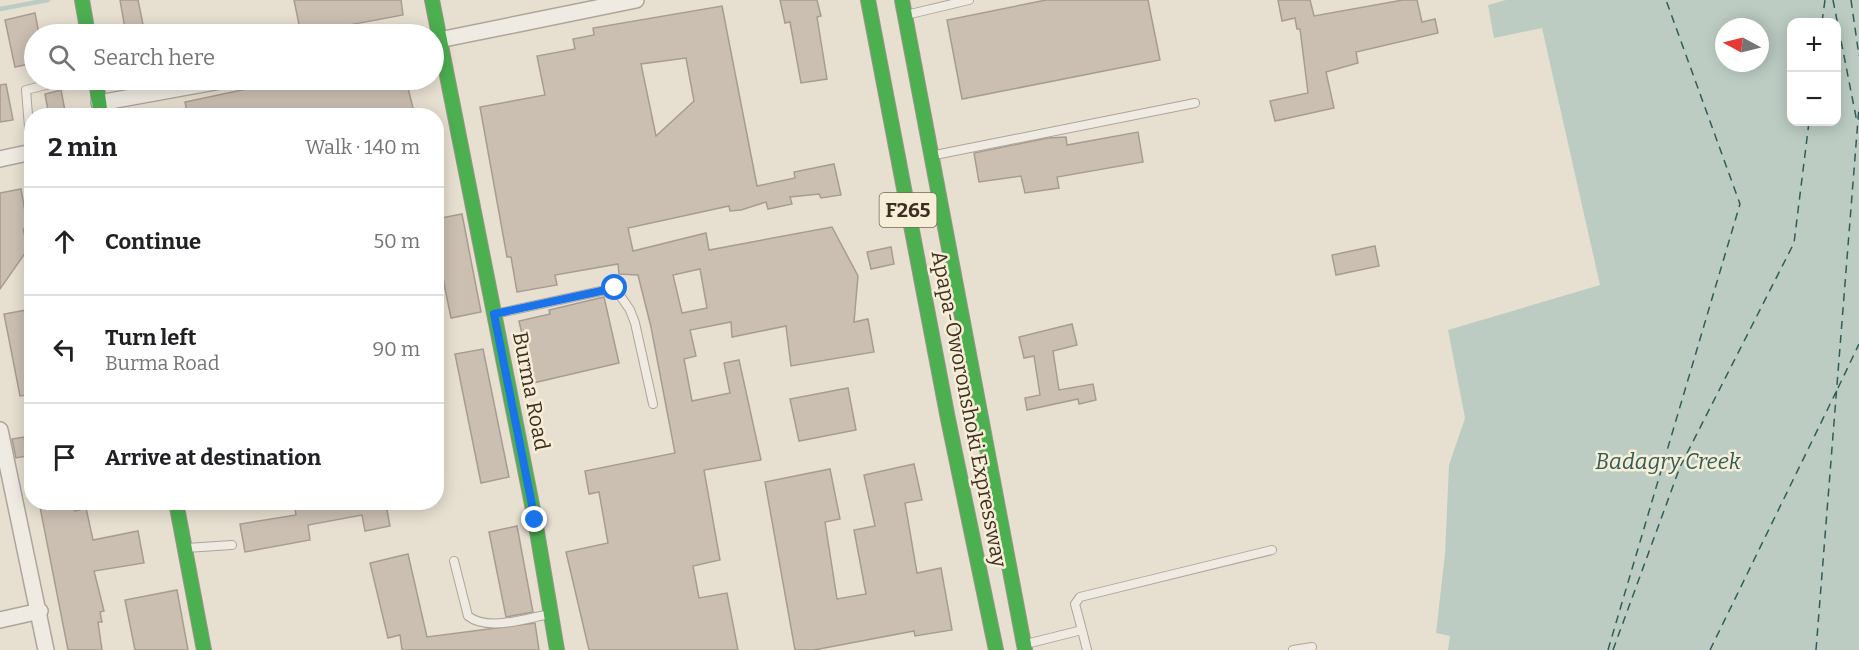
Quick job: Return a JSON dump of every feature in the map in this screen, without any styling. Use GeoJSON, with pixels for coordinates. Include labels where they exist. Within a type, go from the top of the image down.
{"type":"FeatureCollection","features":[{"type":"Feature","properties":{"kind":"main road"},"geometry":{"type":"LineString","coordinates":[[82,0],[86,24]]}},
{"type":"Feature","properties":{"kind":"main road","name":"Burma Road"},"geometry":{"type":"LineString","coordinates":[[432,0],[434,24]]}},
{"type":"Feature","properties":{"kind":"main road","name":"Apapa-Oworonshoki Expressway"},"geometry":{"type":"LineString","coordinates":[[868,0],[948,419],[996,650]]}},
{"type":"Feature","properties":{"kind":"main road","name":"Apapa-Oworonshoki Expressway"},"geometry":{"type":"LineString","coordinates":[[902,0],[986,434],[1024,647]]}},
{"type":"Feature","properties":{"kind":"main road","name":"Burma Road"},"geometry":{"type":"LineString","coordinates":[[444,78],[535,520],[557,650]]}},
{"type":"Feature","properties":{"kind":"main road"},"geometry":{"type":"LineString","coordinates":[[97,90],[100,108]]}},
{"type":"Feature","properties":{"kind":"main road"},"geometry":{"type":"LineString","coordinates":[[177,510],[204,650]]}},
{"type":"Feature","properties":{"kind":"street"},"geometry":{"type":"LineString","coordinates":[[444,38],[636,0]]}},
{"type":"Feature","properties":{"kind":"street"},"geometry":{"type":"LineString","coordinates":[[104,108],[183,90]]}},
{"type":"Feature","properties":{"kind":"street"},"geometry":{"type":"LineString","coordinates":[[0,159],[24,154]]}},
{"type":"Feature","properties":{"kind":"street"},"geometry":{"type":"LineString","coordinates":[[0,430],[40,611],[46,650]]}},
{"type":"Feature","properties":{"kind":"street"},"geometry":{"type":"LineString","coordinates":[[0,620],[40,611]]}},
{"type":"Feature","properties":{"kind":"lane"},"geometry":{"type":"LineString","coordinates":[[905,15],[969,0]]}},
{"type":"Feature","properties":{"kind":"lane"},"geometry":{"type":"LineString","coordinates":[[26,90],[27,108]]}},
{"type":"Feature","properties":{"kind":"lane"},"geometry":{"type":"LineString","coordinates":[[932,155],[1195,103]]}},
{"type":"Feature","properties":{"kind":"lane"},"geometry":{"type":"LineString","coordinates":[[494,314],[615,288],[630,310],[635,323],[652,405]]}},
{"type":"Feature","properties":{"kind":"lane"},"geometry":{"type":"LineString","coordinates":[[184,548],[232,545]]}},
{"type":"Feature","properties":{"kind":"lane"},"geometry":{"type":"LineString","coordinates":[[1087,650],[1075,604],[1080,597],[1272,550]]}},
{"type":"Feature","properties":{"kind":"lane"},"geometry":{"type":"LineString","coordinates":[[454,561],[468,616],[474,621],[491,623],[550,614]]}},
{"type":"Feature","properties":{"kind":"lane"},"geometry":{"type":"LineString","coordinates":[[1024,647],[1082,630]]}},
{"type":"Feature","properties":{"kind":"lane"},"geometry":{"type":"LineString","coordinates":[[1293,650],[1312,647]]}},
{"type":"Feature","properties":{"kind":"water","name":"Badagry Creek"},"geometry":{"type":"Polygon","coordinates":[[[1506,0],[1859,0],[1859,650],[1448,650],[1450,636],[1436,633],[1445,554],[1449,465],[1465,418],[1448,330],[1600,285],[1542,28],[1494,38],[1488,5],[1506,0]]]}},
{"type":"Feature","properties":{"kind":"building"},"geometry":{"type":"Polygon","coordinates":[[[120,0],[138,0],[143,24],[124,24],[120,0]]]}},
{"type":"Feature","properties":{"kind":"building"},"geometry":{"type":"Polygon","coordinates":[[[294,0],[401,0],[403,15],[355,24],[299,24],[294,0]]]}},
{"type":"Feature","properties":{"kind":"building"},"geometry":{"type":"Polygon","coordinates":[[[780,0],[817,0],[821,16],[817,17],[827,79],[801,83],[790,22],[785,23],[780,0]]]}},
{"type":"Feature","properties":{"kind":"building"},"geometry":{"type":"Polygon","coordinates":[[[1046,0],[1148,0],[1160,60],[962,99],[947,20],[1046,0]]]}},
{"type":"Feature","properties":{"kind":"building"},"geometry":{"type":"Polygon","coordinates":[[[1278,0],[1310,0],[1314,16],[1403,0],[1417,0],[1422,22],[1435,19],[1438,33],[1356,52],[1358,63],[1326,72],[1334,108],[1275,121],[1270,101],[1308,93],[1300,29],[1297,29],[1295,18],[1282,21],[1278,0]]]}},
{"type":"Feature","properties":{"kind":"building"},"geometry":{"type":"Polygon","coordinates":[[[722,6],[757,186],[795,178],[794,172],[834,164],[841,195],[821,198],[819,194],[790,197],[792,204],[768,209],[766,202],[741,210],[730,211],[729,206],[628,228],[633,251],[706,233],[709,250],[832,227],[858,276],[854,322],[868,319],[874,352],[791,366],[786,326],[732,337],[731,322],[690,330],[696,356],[684,359],[692,401],[730,393],[724,363],[739,360],[761,460],[704,470],[720,560],[693,566],[699,598],[727,593],[738,650],[589,650],[566,552],[608,543],[599,492],[589,494],[585,471],[675,453],[651,327],[638,275],[619,274],[618,264],[555,275],[557,285],[517,292],[511,257],[507,257],[480,107],[545,95],[537,56],[575,49],[573,39],[594,35],[593,28],[722,6]],[[686,58],[641,64],[656,136],[694,101],[686,58]],[[700,269],[673,275],[682,313],[707,308],[700,269]]]}},
{"type":"Feature","properties":{"kind":"building"},"geometry":{"type":"Polygon","coordinates":[[[35,13],[37,24],[24,24],[24,65],[15,67],[5,20],[35,13]]]}},
{"type":"Feature","properties":{"kind":"building"},"geometry":{"type":"Polygon","coordinates":[[[6,84],[13,120],[0,122],[0,85],[6,84]]]}},
{"type":"Feature","properties":{"kind":"building"},"geometry":{"type":"Polygon","coordinates":[[[61,90],[64,108],[48,108],[45,94],[61,90]]]}},
{"type":"Feature","properties":{"kind":"building"},"geometry":{"type":"Polygon","coordinates":[[[242,90],[408,90],[413,108],[186,108],[185,102],[242,90]]]}},
{"type":"Feature","properties":{"kind":"building"},"geometry":{"type":"Polygon","coordinates":[[[1138,132],[1143,162],[1057,177],[1059,188],[1025,193],[1021,176],[979,182],[974,153],[1048,138],[1066,137],[1067,145],[1138,132]]]}},
{"type":"Feature","properties":{"kind":"building"},"geometry":{"type":"Polygon","coordinates":[[[21,189],[24,206],[24,255],[0,289],[0,193],[21,189]]]}},
{"type":"Feature","properties":{"kind":"building"},"geometry":{"type":"Polygon","coordinates":[[[462,214],[481,312],[451,318],[444,283],[444,217],[462,214]]]}},
{"type":"Feature","properties":{"kind":"building"},"geometry":{"type":"Polygon","coordinates":[[[1375,246],[1379,266],[1336,275],[1332,255],[1375,246]]]}},
{"type":"Feature","properties":{"kind":"building"},"geometry":{"type":"Polygon","coordinates":[[[891,247],[894,264],[871,269],[867,252],[891,247]]]}},
{"type":"Feature","properties":{"kind":"building"},"geometry":{"type":"Polygon","coordinates":[[[604,297],[619,363],[533,383],[519,321],[550,314],[549,310],[604,297]]]}},
{"type":"Feature","properties":{"kind":"building"},"geometry":{"type":"Polygon","coordinates":[[[24,310],[24,395],[20,396],[4,314],[24,310]]]}},
{"type":"Feature","properties":{"kind":"building"},"geometry":{"type":"Polygon","coordinates":[[[1072,324],[1077,345],[1053,351],[1059,390],[1093,384],[1096,400],[1079,404],[1078,399],[1027,410],[1025,398],[1040,395],[1034,356],[1024,358],[1019,337],[1072,324]]]}},
{"type":"Feature","properties":{"kind":"building"},"geometry":{"type":"Polygon","coordinates":[[[483,349],[509,477],[481,483],[455,354],[483,349]]]}},
{"type":"Feature","properties":{"kind":"building"},"geometry":{"type":"Polygon","coordinates":[[[848,388],[856,430],[799,441],[790,399],[848,388]]]}},
{"type":"Feature","properties":{"kind":"building"},"geometry":{"type":"Polygon","coordinates":[[[24,437],[24,457],[16,458],[12,439],[24,437]]]}},
{"type":"Feature","properties":{"kind":"building"},"geometry":{"type":"Polygon","coordinates":[[[914,464],[922,500],[905,503],[917,573],[941,568],[952,630],[915,636],[914,631],[814,650],[795,650],[765,482],[830,469],[840,519],[825,522],[837,599],[866,594],[854,530],[875,526],[864,475],[914,464]]]}},
{"type":"Feature","properties":{"kind":"building"},"geometry":{"type":"Polygon","coordinates":[[[41,510],[86,510],[93,540],[138,531],[144,563],[94,571],[104,611],[100,612],[102,622],[98,622],[102,650],[68,650],[41,510]]]}},
{"type":"Feature","properties":{"kind":"building"},"geometry":{"type":"Polygon","coordinates":[[[295,510],[387,510],[390,526],[365,531],[362,515],[308,525],[310,540],[245,552],[240,524],[296,515],[295,510]]]}},
{"type":"Feature","properties":{"kind":"building"},"geometry":{"type":"Polygon","coordinates":[[[517,526],[533,612],[506,617],[489,532],[517,526]]]}},
{"type":"Feature","properties":{"kind":"building"},"geometry":{"type":"Polygon","coordinates":[[[408,554],[427,637],[535,623],[539,650],[402,650],[400,635],[388,638],[370,563],[408,554]]]}},
{"type":"Feature","properties":{"kind":"building"},"geometry":{"type":"Polygon","coordinates":[[[177,590],[188,650],[135,650],[125,600],[177,590]]]}},
{"type":"Feature","properties":{"kind":"waterway"},"geometry":{"type":"LineString","coordinates":[[0,9],[48,0]]}},
{"type":"Feature","properties":{"kind":"ferry route"},"geometry":{"type":"LineString","coordinates":[[1608,650],[1740,204],[1666,0]]}},
{"type":"Feature","properties":{"kind":"ferry route"},"geometry":{"type":"LineString","coordinates":[[1823,18],[1825,0]]}},
{"type":"Feature","properties":{"kind":"ferry route"},"geometry":{"type":"LineString","coordinates":[[1833,0],[1857,122]]}},
{"type":"Feature","properties":{"kind":"ferry route"},"geometry":{"type":"LineString","coordinates":[[1851,0],[1859,56]]}},
{"type":"Feature","properties":{"kind":"ferry route"},"geometry":{"type":"LineString","coordinates":[[1816,650],[1859,107]]}},
{"type":"Feature","properties":{"kind":"ferry route"},"geometry":{"type":"LineString","coordinates":[[1613,650],[1680,467],[1794,243],[1809,126]]}},
{"type":"Feature","properties":{"kind":"ferry route"},"geometry":{"type":"LineString","coordinates":[[1838,388],[1859,344]]}},
{"type":"Feature","properties":{"kind":"ferry route"},"geometry":{"type":"LineString","coordinates":[[1710,650],[1836,392]]}},
{"type":"Feature","properties":{"kind":"traffic: fast"},"geometry":{"type":"LineString","coordinates":[[82,0],[86,24]]}},
{"type":"Feature","properties":{"kind":"traffic: fast"},"geometry":{"type":"LineString","coordinates":[[432,0],[437,24]]}},
{"type":"Feature","properties":{"kind":"traffic: fast"},"geometry":{"type":"LineString","coordinates":[[868,0],[948,419],[996,650]]}},
{"type":"Feature","properties":{"kind":"traffic: fast"},"geometry":{"type":"LineString","coordinates":[[902,0],[1025,650]]}},
{"type":"Feature","properties":{"kind":"traffic: fast"},"geometry":{"type":"LineString","coordinates":[[444,61],[535,520],[557,650]]}},
{"type":"Feature","properties":{"kind":"traffic: fast"},"geometry":{"type":"LineString","coordinates":[[97,90],[100,108]]}},
{"type":"Feature","properties":{"kind":"traffic: fast"},"geometry":{"type":"LineString","coordinates":[[178,510],[204,650]]}},
{"type":"Feature","properties":{"kind":"route"},"geometry":{"type":"LineString","coordinates":[[535,520],[494,314],[615,288]]}}]}
